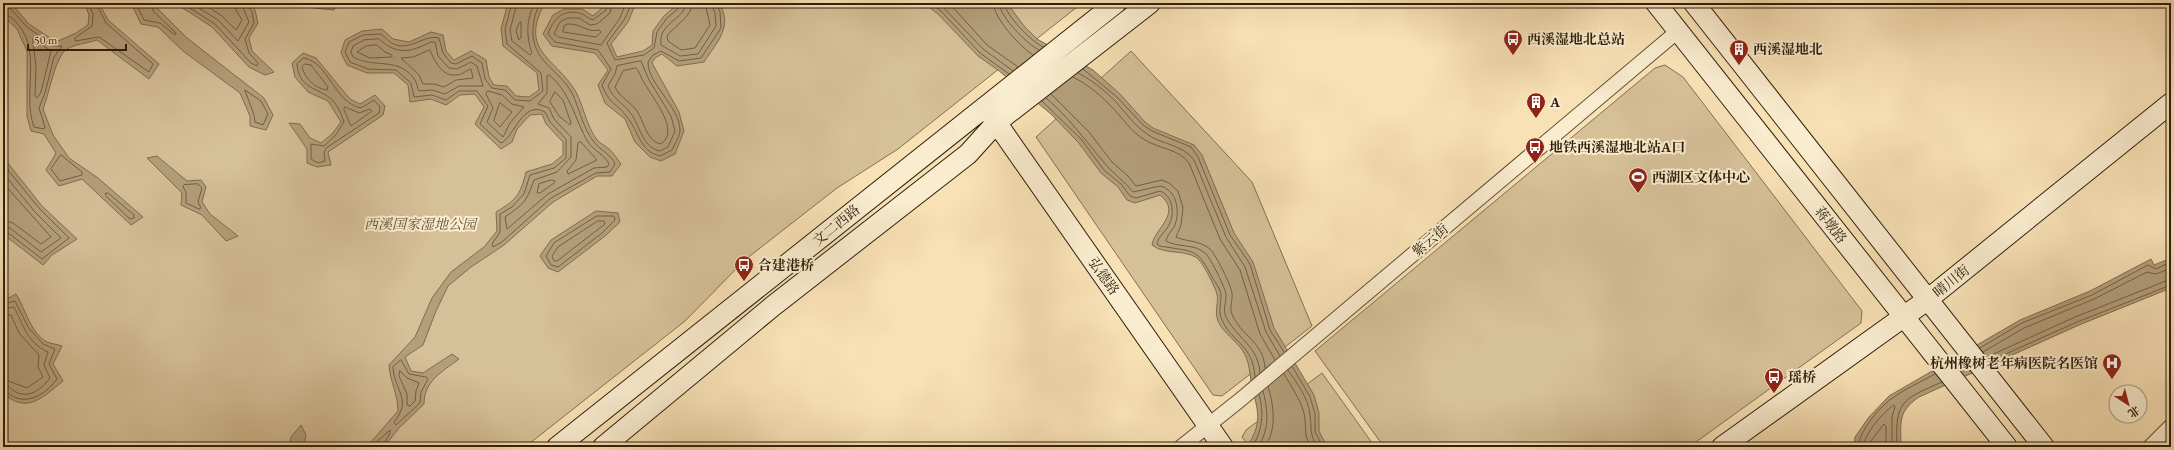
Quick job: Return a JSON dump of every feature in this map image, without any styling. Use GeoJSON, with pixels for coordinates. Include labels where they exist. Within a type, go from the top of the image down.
{"type":"FeatureCollection","features":[{"type":"Feature","properties":{"kind":"main road","name":"文二西路"},"geometry":{"type":"LineString","coordinates":[[557,447],[984,106],[1116,3]]}},
{"type":"Feature","properties":{"kind":"main road","name":"文二西路"},"geometry":{"type":"LineString","coordinates":[[603,447],[773,306],[968,154],[998,122],[1150,3]]}},
{"type":"Feature","properties":{"kind":"main road","name":"蒋墩路"},"geometry":{"type":"LineString","coordinates":[[1656,3],[2007,447]]}},
{"type":"Feature","properties":{"kind":"main road"},"geometry":{"type":"LineString","coordinates":[[1698,4],[1947,326],[2044,447]]}},
{"type":"Feature","properties":{"kind":"main road","name":"晴川街"},"geometry":{"type":"LineString","coordinates":[[1722,447],[1928,300],[2171,103]]}},
{"type":"Feature","properties":{"kind":"main road","name":"弘德路"},"geometry":{"type":"LineString","coordinates":[[984,106],[998,122],[1223,447]]}},
{"type":"Feature","properties":{"kind":"street","name":"紫云街"},"geometry":{"type":"LineString","coordinates":[[1181,447],[1240,400],[1678,31]]}},
{"type":"Feature","properties":{"kind":"street"},"geometry":{"type":"LineString","coordinates":[[2150,447],[2171,426]]}},
{"type":"Feature","properties":{"kind":"green space","name":"西溪国家湿地公园"},"geometry":{"type":"Polygon","coordinates":[[[3,3],[1082,3],[898,149],[837,188],[746,259],[685,321],[525,447],[3,447],[3,3]]]}},
{"type":"Feature","properties":{"kind":"green space"},"geometry":{"type":"Polygon","coordinates":[[[1131,51],[1252,182],[1312,326],[1222,396],[1213,395],[1036,137],[1131,51]]]}},
{"type":"Feature","properties":{"kind":"green space","name":"西湖区文体中心"},"geometry":{"type":"Polygon","coordinates":[[[1665,65],[1683,77],[1862,311],[1861,323],[1689,447],[1384,447],[1315,351],[1655,68],[1665,65]]]}},
{"type":"Feature","properties":{"kind":"green space"},"geometry":{"type":"Polygon","coordinates":[[[1322,373],[1375,447],[1250,447],[1242,437],[1246,430],[1322,373]]]}},
{"type":"Feature","properties":{"kind":"water"},"geometry":{"type":"Polygon","coordinates":[[[3,3],[11,3],[29,24],[56,42],[76,33],[88,25],[89,15],[85,5],[80,3],[99,3],[108,20],[159,64],[149,79],[97,40],[74,46],[67,49],[59,59],[43,109],[53,135],[69,158],[98,178],[143,217],[131,225],[82,179],[59,186],[46,170],[56,153],[44,134],[31,131],[27,116],[27,51],[17,29],[3,16],[3,3]]]}},
{"type":"Feature","properties":{"kind":"water"},"geometry":{"type":"Polygon","coordinates":[[[133,3],[157,3],[157,8],[187,38],[264,98],[273,115],[266,130],[250,126],[250,116],[240,93],[183,51],[158,27],[141,24],[132,5],[133,3]]]}},
{"type":"Feature","properties":{"kind":"water"},"geometry":{"type":"Polygon","coordinates":[[[175,3],[249,3],[255,10],[258,23],[249,38],[252,51],[274,72],[265,75],[249,67],[212,27],[175,3]]]}},
{"type":"Feature","properties":{"kind":"water"},"geometry":{"type":"Polygon","coordinates":[[[308,3],[338,3],[334,10],[314,8],[308,3]]]}},
{"type":"Feature","properties":{"kind":"water"},"geometry":{"type":"Polygon","coordinates":[[[508,3],[545,3],[538,19],[536,32],[538,43],[543,53],[568,80],[576,92],[590,128],[597,140],[614,154],[621,164],[612,176],[597,176],[553,202],[504,245],[471,267],[448,286],[436,311],[423,345],[405,357],[411,371],[423,373],[452,354],[459,359],[435,378],[427,389],[424,404],[399,428],[384,447],[362,447],[371,442],[398,411],[397,399],[389,365],[415,337],[432,298],[451,272],[484,247],[497,231],[496,212],[513,200],[519,192],[526,172],[552,164],[563,155],[563,142],[546,124],[542,114],[530,115],[517,129],[512,142],[501,149],[475,124],[484,107],[475,94],[460,95],[446,105],[431,99],[410,102],[408,85],[394,73],[367,73],[347,65],[341,53],[345,40],[362,31],[382,29],[393,39],[409,42],[431,32],[443,35],[446,51],[454,60],[471,51],[486,60],[489,77],[494,85],[507,86],[516,96],[529,97],[539,90],[537,73],[503,46],[501,29],[508,3]]]}},
{"type":"Feature","properties":{"kind":"water"},"geometry":{"type":"Polygon","coordinates":[[[603,3],[636,3],[628,22],[611,44],[617,57],[643,51],[652,45],[653,31],[664,16],[679,3],[719,3],[723,12],[725,20],[722,34],[704,62],[677,66],[662,54],[655,58],[652,63],[679,112],[684,131],[675,154],[661,161],[650,157],[635,142],[625,119],[605,103],[598,85],[608,70],[595,53],[552,46],[543,34],[553,15],[564,9],[582,9],[593,16],[603,7],[603,3]]]}},
{"type":"Feature","properties":{"kind":"water"},"geometry":{"type":"Polygon","coordinates":[[[924,3],[1007,3],[1024,26],[1037,39],[1093,70],[1120,94],[1145,122],[1153,128],[1194,145],[1202,155],[1234,233],[1253,262],[1274,328],[1314,395],[1319,413],[1319,431],[1327,447],[1247,447],[1256,429],[1258,414],[1248,362],[1240,347],[1223,329],[1218,321],[1216,313],[1217,294],[1210,277],[1200,261],[1196,257],[1184,253],[1164,250],[1152,245],[1168,215],[1169,208],[1166,202],[1160,195],[1135,203],[1127,200],[1118,187],[1101,173],[1078,142],[1051,114],[998,70],[978,56],[938,14],[924,3]]]}},
{"type":"Feature","properties":{"kind":"water"},"geometry":{"type":"Polygon","coordinates":[[[303,53],[316,58],[350,99],[360,104],[375,95],[385,106],[383,115],[328,152],[331,165],[317,167],[307,163],[307,149],[289,123],[300,124],[310,138],[321,143],[332,134],[341,122],[328,101],[308,92],[295,77],[292,63],[303,53]]]}},
{"type":"Feature","properties":{"kind":"water"},"geometry":{"type":"Polygon","coordinates":[[[157,156],[187,181],[201,180],[206,187],[202,202],[210,214],[238,236],[226,241],[202,215],[181,205],[182,193],[147,158],[157,156]]]}},
{"type":"Feature","properties":{"kind":"water"},"geometry":{"type":"Polygon","coordinates":[[[3,157],[42,206],[77,239],[52,255],[43,265],[3,234],[3,157]]]}},
{"type":"Feature","properties":{"kind":"water"},"geometry":{"type":"Polygon","coordinates":[[[596,211],[618,213],[620,222],[605,236],[558,272],[548,268],[540,256],[551,240],[596,211]]]}},
{"type":"Feature","properties":{"kind":"water"},"geometry":{"type":"Polygon","coordinates":[[[2171,258],[2171,288],[2079,325],[1919,397],[1912,402],[1904,413],[1901,425],[1901,447],[1854,447],[1855,437],[1869,417],[1889,396],[2020,320],[2090,291],[2151,259],[2154,265],[2171,258]]]}},
{"type":"Feature","properties":{"kind":"water"},"geometry":{"type":"Polygon","coordinates":[[[16,294],[29,320],[41,338],[47,342],[62,346],[53,364],[63,381],[42,398],[27,403],[20,403],[3,393],[3,301],[16,294]]]}},
{"type":"Feature","properties":{"kind":"water"},"geometry":{"type":"Polygon","coordinates":[[[301,425],[306,435],[304,447],[289,447],[291,437],[301,425]]]}},
{"type":"Feature","properties":{"kind":"place","name":"西溪湿地北总站"},"geometry":{"type":"Point","coordinates":[1513,56]}},
{"type":"Feature","properties":{"kind":"place","name":"西溪湿地北"},"geometry":{"type":"Point","coordinates":[1739,66]}},
{"type":"Feature","properties":{"kind":"place","name":"A"},"geometry":{"type":"Point","coordinates":[1536,119]}},
{"type":"Feature","properties":{"kind":"place","name":"地铁西溪湿地北站A口"},"geometry":{"type":"Point","coordinates":[1535,164]}},
{"type":"Feature","properties":{"kind":"place","name":"西湖区文体中心"},"geometry":{"type":"Point","coordinates":[1638,194]}},
{"type":"Feature","properties":{"kind":"place","name":"合建港桥"},"geometry":{"type":"Point","coordinates":[744,282]}},
{"type":"Feature","properties":{"kind":"place","name":"杭州橡树老年病医院名医馆"},"geometry":{"type":"Point","coordinates":[2112,380]}},
{"type":"Feature","properties":{"kind":"place","name":"瑶桥"},"geometry":{"type":"Point","coordinates":[1774,394]}}]}
